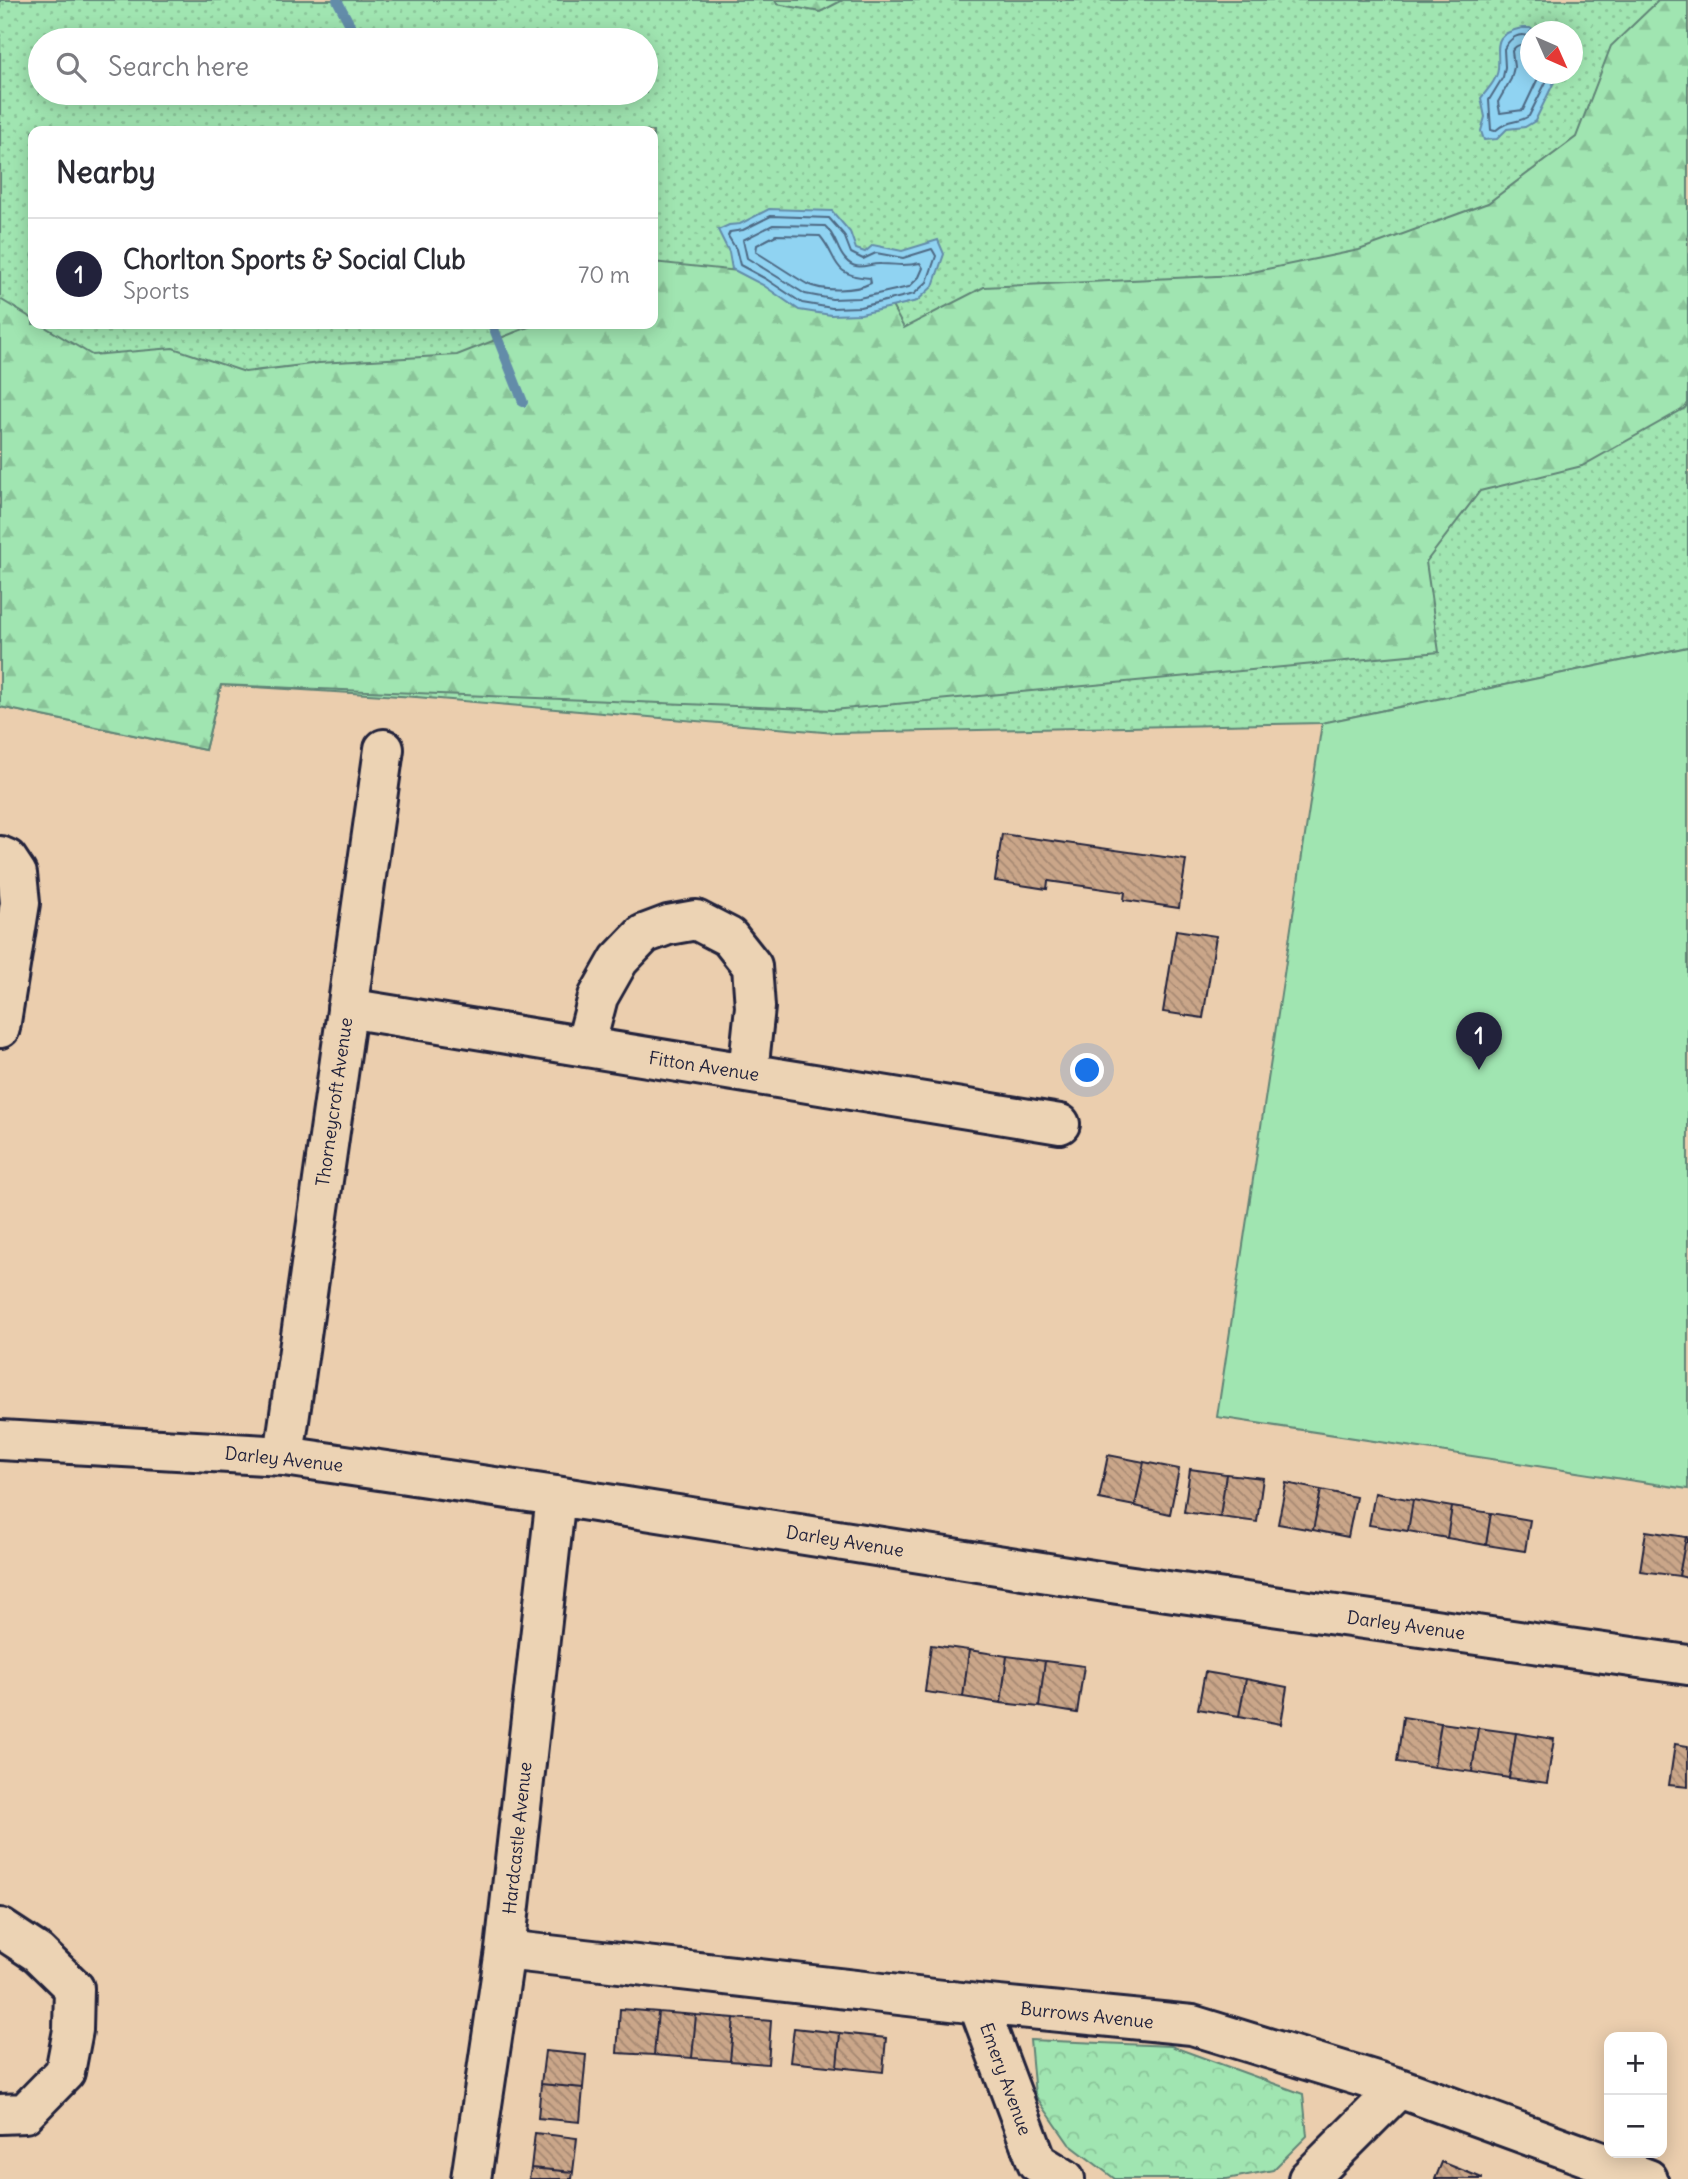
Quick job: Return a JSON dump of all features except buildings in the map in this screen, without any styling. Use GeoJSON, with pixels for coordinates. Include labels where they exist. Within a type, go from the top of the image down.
{"type":"FeatureCollection","features":[{"type":"Feature","properties":{"kind":"street","name":"Thorneycroft Avenue"},"geometry":{"type":"LineString","coordinates":[[284,1456],[384,749]]}},
{"type":"Feature","properties":{"kind":"street"},"geometry":{"type":"LineString","coordinates":[[0,856],[7,859],[17,874],[20,903],[0,1028]]}},
{"type":"Feature","properties":{"kind":"street"},"geometry":{"type":"LineString","coordinates":[[585,1047],[598,997],[619,960],[644,934],[668,925],[696,920],[729,937],[752,966],[755,1007],[748,1073]]}},
{"type":"Feature","properties":{"kind":"street","name":"Fitton Avenue"},"geometry":{"type":"LineString","coordinates":[[347,1008],[1060,1124]]}},
{"type":"Feature","properties":{"kind":"street","name":"Darley Avenue"},"geometry":{"type":"LineString","coordinates":[[0,1440],[284,1456],[1118,1584],[1688,1665]]}},
{"type":"Feature","properties":{"kind":"street","name":"Hardcastle Avenue"},"geometry":{"type":"LineString","coordinates":[[471,2179],[505,1950],[556,1496]]}},
{"type":"Feature","properties":{"kind":"street"},"geometry":{"type":"LineString","coordinates":[[0,1928],[38,1953],[74,1988],[73,2030],[65,2072],[25,2113],[0,2115]]}},
{"type":"Feature","properties":{"kind":"street","name":"Burrows Avenue"},"geometry":{"type":"LineString","coordinates":[[505,1950],[978,2004],[1192,2025],[1399,2088],[1648,2179]]}},
{"type":"Feature","properties":{"kind":"street","name":"Emery Avenue"},"geometry":{"type":"LineString","coordinates":[[978,2004],[1037,2162],[1065,2179]]}},
{"type":"Feature","properties":{"kind":"street"},"geometry":{"type":"LineString","coordinates":[[1308,2179],[1399,2088]]}},
{"type":"Feature","properties":{"kind":"green space"},"geometry":{"type":"Polygon","coordinates":[[[0,0],[1688,0],[1688,647],[1322,723],[835,733],[416,697],[221,685],[205,750],[0,707],[0,0]]]}},
{"type":"Feature","properties":{"kind":"green space"},"geometry":{"type":"Polygon","coordinates":[[[775,0],[843,0],[820,12],[777,4],[775,0]]]}},
{"type":"Feature","properties":{"kind":"green space"},"geometry":{"type":"Polygon","coordinates":[[[1659,0],[1688,0],[1688,403],[1685,408],[1582,466],[1480,491],[1426,562],[1439,652],[833,710],[221,685],[205,750],[0,707],[0,299],[28,316],[28,329],[48,329],[92,355],[173,348],[245,372],[319,363],[457,355],[523,329],[658,329],[658,263],[881,286],[904,328],[984,287],[1238,275],[1359,250],[1488,203],[1576,137],[1611,46],[1659,0]]]}},
{"type":"Feature","properties":{"kind":"green space"},"geometry":{"type":"Polygon","coordinates":[[[1688,647],[1688,1489],[1217,1417],[1322,723],[1688,647]]]}},
{"type":"Feature","properties":{"kind":"green space"},"geometry":{"type":"Polygon","coordinates":[[[1030,2040],[1171,2046],[1303,2094],[1307,2136],[1273,2170],[1227,2179],[1115,2179],[1069,2144],[1035,2095],[1030,2040]]]}},
{"type":"Feature","properties":{"kind":"water"},"geometry":{"type":"Polygon","coordinates":[[[1520,29],[1520,84],[1553,84],[1535,121],[1525,127],[1507,129],[1497,139],[1484,140],[1481,131],[1485,117],[1481,98],[1497,73],[1499,42],[1505,34],[1520,29]]]}},
{"type":"Feature","properties":{"kind":"water"},"geometry":{"type":"Polygon","coordinates":[[[769,209],[832,211],[850,232],[856,249],[865,252],[873,245],[902,251],[938,240],[944,254],[933,286],[917,301],[861,314],[831,315],[799,310],[763,285],[732,269],[729,252],[718,230],[740,224],[769,209]]]}},
{"type":"Feature","properties":{"kind":"waterway"},"geometry":{"type":"LineString","coordinates":[[337,0],[352,28]]}},
{"type":"Feature","properties":{"kind":"waterway"},"geometry":{"type":"LineString","coordinates":[[494,329],[523,402]]}},
{"type":"Feature","properties":{"kind":"place","name":"Chorlton Sports & Social Club"},"geometry":{"type":"Point","coordinates":[1479,1070]}}]}
